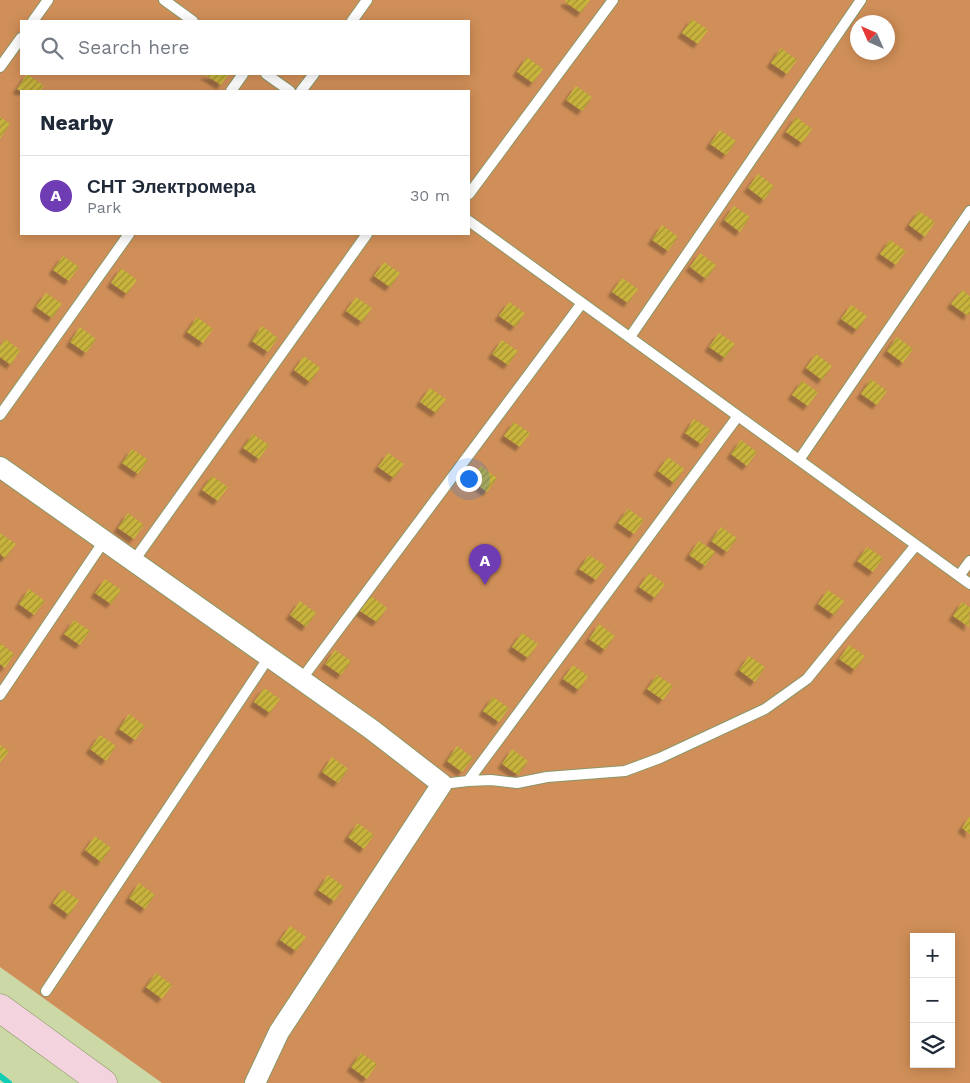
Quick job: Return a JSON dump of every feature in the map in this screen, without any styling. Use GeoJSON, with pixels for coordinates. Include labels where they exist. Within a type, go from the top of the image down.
{"type":"FeatureCollection","features":[{"type":"Feature","properties":{"kind":"street"},"geometry":{"type":"LineString","coordinates":[[0,468],[302,680],[442,784],[279,1032],[255,1083]]}},
{"type":"Feature","properties":{"kind":"street"},"geometry":{"type":"LineString","coordinates":[[0,1008],[104,1083]]}},
{"type":"Feature","properties":{"kind":"lane"},"geometry":{"type":"LineString","coordinates":[[34,20],[48,0]]}},
{"type":"Feature","properties":{"kind":"lane"},"geometry":{"type":"LineString","coordinates":[[164,0],[192,20]]}},
{"type":"Feature","properties":{"kind":"lane"},"geometry":{"type":"LineString","coordinates":[[353,20],[367,0]]}},
{"type":"Feature","properties":{"kind":"lane"},"geometry":{"type":"LineString","coordinates":[[470,193],[613,0]]}},
{"type":"Feature","properties":{"kind":"lane"},"geometry":{"type":"LineString","coordinates":[[630,337],[861,0]]}},
{"type":"Feature","properties":{"kind":"lane"},"geometry":{"type":"LineString","coordinates":[[0,68],[20,39]]}},
{"type":"Feature","properties":{"kind":"lane"},"geometry":{"type":"LineString","coordinates":[[232,90],[242,75]]}},
{"type":"Feature","properties":{"kind":"lane"},"geometry":{"type":"LineString","coordinates":[[267,75],[289,90]]}},
{"type":"Feature","properties":{"kind":"lane"},"geometry":{"type":"LineString","coordinates":[[302,90],[313,75]]}},
{"type":"Feature","properties":{"kind":"lane"},"geometry":{"type":"LineString","coordinates":[[799,460],[970,211]]}},
{"type":"Feature","properties":{"kind":"lane"},"geometry":{"type":"LineString","coordinates":[[470,222],[970,584]]}},
{"type":"Feature","properties":{"kind":"lane"},"geometry":{"type":"LineString","coordinates":[[0,415],[128,235]]}},
{"type":"Feature","properties":{"kind":"lane"},"geometry":{"type":"LineString","coordinates":[[133,562],[366,235]]}},
{"type":"Feature","properties":{"kind":"lane"},"geometry":{"type":"LineString","coordinates":[[302,680],[582,303]]}},
{"type":"Feature","properties":{"kind":"lane"},"geometry":{"type":"LineString","coordinates":[[468,781],[738,416]]}},
{"type":"Feature","properties":{"kind":"lane"},"geometry":{"type":"LineString","coordinates":[[0,695],[104,541]]}},
{"type":"Feature","properties":{"kind":"lane"},"geometry":{"type":"LineString","coordinates":[[442,784],[490,780],[518,783],[547,777],[625,771],[668,754],[765,709],[808,679],[916,545]]}},
{"type":"Feature","properties":{"kind":"lane"},"geometry":{"type":"LineString","coordinates":[[959,576],[970,561]]}},
{"type":"Feature","properties":{"kind":"lane"},"geometry":{"type":"LineString","coordinates":[[46,991],[269,658]]}},
{"type":"Feature","properties":{"kind":"shaded area"},"geometry":{"type":"Polygon","coordinates":[[[0,0],[970,0],[970,1083],[162,1083],[0,967],[0,0]]]}},
{"type":"Feature","properties":{"kind":"building"},"geometry":{"type":"Polygon","coordinates":[[[566,0],[590,0],[581,13],[565,2],[566,0]]]}},
{"type":"Feature","properties":{"kind":"building"},"geometry":{"type":"Polygon","coordinates":[[[692,19],[708,30],[698,44],[682,33],[692,19]]]}},
{"type":"Feature","properties":{"kind":"building"},"geometry":{"type":"Polygon","coordinates":[[[781,48],[797,60],[787,74],[771,63],[781,48]]]}},
{"type":"Feature","properties":{"kind":"building"},"geometry":{"type":"Polygon","coordinates":[[[527,57],[543,69],[533,83],[517,72],[527,57]]]}},
{"type":"Feature","properties":{"kind":"building"},"geometry":{"type":"Polygon","coordinates":[[[26,75],[44,86],[41,90],[17,89],[26,75]]]}},
{"type":"Feature","properties":{"kind":"building"},"geometry":{"type":"Polygon","coordinates":[[[206,75],[228,75],[221,85],[206,75]]]}},
{"type":"Feature","properties":{"kind":"building"},"geometry":{"type":"Polygon","coordinates":[[[576,86],[592,97],[582,111],[566,100],[576,86]]]}},
{"type":"Feature","properties":{"kind":"building"},"geometry":{"type":"Polygon","coordinates":[[[0,117],[10,124],[0,139],[0,117]]]}},
{"type":"Feature","properties":{"kind":"building"},"geometry":{"type":"Polygon","coordinates":[[[796,117],[812,129],[802,143],[786,132],[796,117]]]}},
{"type":"Feature","properties":{"kind":"building"},"geometry":{"type":"Polygon","coordinates":[[[720,130],[736,141],[726,155],[710,144],[720,130]]]}},
{"type":"Feature","properties":{"kind":"building"},"geometry":{"type":"Polygon","coordinates":[[[758,174],[774,186],[764,200],[748,188],[758,174]]]}},
{"type":"Feature","properties":{"kind":"building"},"geometry":{"type":"Polygon","coordinates":[[[734,206],[750,217],[740,232],[724,220],[734,206]]]}},
{"type":"Feature","properties":{"kind":"building"},"geometry":{"type":"Polygon","coordinates":[[[919,211],[935,222],[925,237],[909,225],[919,211]]]}},
{"type":"Feature","properties":{"kind":"building"},"geometry":{"type":"Polygon","coordinates":[[[662,225],[678,237],[668,251],[652,240],[662,225]]]}},
{"type":"Feature","properties":{"kind":"building"},"geometry":{"type":"Polygon","coordinates":[[[890,240],[906,251],[896,265],[880,254],[890,240]]]}},
{"type":"Feature","properties":{"kind":"building"},"geometry":{"type":"Polygon","coordinates":[[[700,253],[716,265],[706,279],[690,267],[700,253]]]}},
{"type":"Feature","properties":{"kind":"building"},"geometry":{"type":"Polygon","coordinates":[[[63,256],[79,267],[69,281],[53,270],[63,256]]]}},
{"type":"Feature","properties":{"kind":"building"},"geometry":{"type":"Polygon","coordinates":[[[384,262],[400,273],[390,287],[374,276],[384,262]]]}},
{"type":"Feature","properties":{"kind":"building"},"geometry":{"type":"Polygon","coordinates":[[[121,268],[137,280],[127,294],[111,283],[121,268]]]}},
{"type":"Feature","properties":{"kind":"building"},"geometry":{"type":"Polygon","coordinates":[[[622,278],[638,289],[628,303],[612,292],[622,278]]]}},
{"type":"Feature","properties":{"kind":"building"},"geometry":{"type":"Polygon","coordinates":[[[962,290],[970,296],[970,312],[968,316],[951,304],[962,290]]]}},
{"type":"Feature","properties":{"kind":"building"},"geometry":{"type":"Polygon","coordinates":[[[46,293],[62,304],[52,318],[36,307],[46,293]]]}},
{"type":"Feature","properties":{"kind":"building"},"geometry":{"type":"Polygon","coordinates":[[[356,297],[372,308],[362,322],[346,311],[356,297]]]}},
{"type":"Feature","properties":{"kind":"building"},"geometry":{"type":"Polygon","coordinates":[[[509,302],[525,313],[515,327],[499,316],[509,302]]]}},
{"type":"Feature","properties":{"kind":"building"},"geometry":{"type":"Polygon","coordinates":[[[851,305],[867,316],[857,330],[841,319],[851,305]]]}},
{"type":"Feature","properties":{"kind":"building"},"geometry":{"type":"Polygon","coordinates":[[[197,317],[213,329],[203,343],[187,332],[197,317]]]}},
{"type":"Feature","properties":{"kind":"building"},"geometry":{"type":"Polygon","coordinates":[[[262,326],[278,338],[268,352],[252,341],[262,326]]]}},
{"type":"Feature","properties":{"kind":"building"},"geometry":{"type":"Polygon","coordinates":[[[80,327],[96,339],[86,353],[70,342],[80,327]]]}},
{"type":"Feature","properties":{"kind":"building"},"geometry":{"type":"Polygon","coordinates":[[[719,333],[735,344],[725,358],[709,347],[719,333]]]}},
{"type":"Feature","properties":{"kind":"building"},"geometry":{"type":"Polygon","coordinates":[[[897,337],[913,349],[903,363],[887,351],[897,337]]]}},
{"type":"Feature","properties":{"kind":"building"},"geometry":{"type":"Polygon","coordinates":[[[5,339],[20,350],[11,365],[0,357],[0,346],[5,339]]]}},
{"type":"Feature","properties":{"kind":"building"},"geometry":{"type":"Polygon","coordinates":[[[502,340],[518,351],[508,365],[492,354],[502,340]]]}},
{"type":"Feature","properties":{"kind":"building"},"geometry":{"type":"Polygon","coordinates":[[[816,354],[832,366],[822,380],[806,368],[816,354]]]}},
{"type":"Feature","properties":{"kind":"building"},"geometry":{"type":"Polygon","coordinates":[[[304,356],[320,368],[310,382],[294,370],[304,356]]]}},
{"type":"Feature","properties":{"kind":"building"},"geometry":{"type":"Polygon","coordinates":[[[871,379],[887,391],[877,405],[861,394],[871,379]]]}},
{"type":"Feature","properties":{"kind":"building"},"geometry":{"type":"Polygon","coordinates":[[[802,381],[818,392],[808,406],[792,395],[802,381]]]}},
{"type":"Feature","properties":{"kind":"building"},"geometry":{"type":"Polygon","coordinates":[[[430,388],[446,399],[436,413],[420,402],[430,388]]]}},
{"type":"Feature","properties":{"kind":"building"},"geometry":{"type":"Polygon","coordinates":[[[694,419],[711,430],[701,444],[685,433],[694,419]]]}},
{"type":"Feature","properties":{"kind":"building"},"geometry":{"type":"Polygon","coordinates":[[[514,422],[530,433],[520,447],[504,436],[514,422]]]}},
{"type":"Feature","properties":{"kind":"building"},"geometry":{"type":"Polygon","coordinates":[[[253,434],[269,445],[259,459],[243,448],[253,434]]]}},
{"type":"Feature","properties":{"kind":"building"},"geometry":{"type":"Polygon","coordinates":[[[741,440],[757,452],[747,466],[731,454],[741,440]]]}},
{"type":"Feature","properties":{"kind":"building"},"geometry":{"type":"Polygon","coordinates":[[[132,449],[148,460],[138,474],[122,463],[132,449]]]}},
{"type":"Feature","properties":{"kind":"building"},"geometry":{"type":"Polygon","coordinates":[[[388,453],[404,464],[394,478],[378,467],[388,453]]]}},
{"type":"Feature","properties":{"kind":"building"},"geometry":{"type":"Polygon","coordinates":[[[668,457],[684,469],[674,483],[658,471],[668,457]]]}},
{"type":"Feature","properties":{"kind":"building"},"geometry":{"type":"Polygon","coordinates":[[[481,466],[497,478],[487,492],[471,480],[481,466]]]}},
{"type":"Feature","properties":{"kind":"building"},"geometry":{"type":"Polygon","coordinates":[[[212,476],[228,487],[218,501],[202,490],[212,476]]]}},
{"type":"Feature","properties":{"kind":"building"},"geometry":{"type":"Polygon","coordinates":[[[628,509],[644,520],[634,534],[618,523],[628,509]]]}},
{"type":"Feature","properties":{"kind":"building"},"geometry":{"type":"Polygon","coordinates":[[[128,513],[144,525],[134,539],[118,528],[128,513]]]}},
{"type":"Feature","properties":{"kind":"building"},"geometry":{"type":"Polygon","coordinates":[[[721,527],[737,538],[727,552],[711,541],[721,527]]]}},
{"type":"Feature","properties":{"kind":"building"},"geometry":{"type":"Polygon","coordinates":[[[0,533],[16,544],[5,558],[0,554],[0,533]]]}},
{"type":"Feature","properties":{"kind":"building"},"geometry":{"type":"Polygon","coordinates":[[[699,541],[715,552],[705,566],[689,555],[699,541]]]}},
{"type":"Feature","properties":{"kind":"building"},"geometry":{"type":"Polygon","coordinates":[[[867,547],[883,558],[873,572],[857,561],[867,547]]]}},
{"type":"Feature","properties":{"kind":"building"},"geometry":{"type":"Polygon","coordinates":[[[589,555],[606,566],[596,580],[579,569],[589,555]]]}},
{"type":"Feature","properties":{"kind":"building"},"geometry":{"type":"Polygon","coordinates":[[[649,573],[665,584],[655,598],[639,587],[649,573]]]}},
{"type":"Feature","properties":{"kind":"building"},"geometry":{"type":"Polygon","coordinates":[[[105,579],[121,590],[111,604],[95,593],[105,579]]]}},
{"type":"Feature","properties":{"kind":"building"},"geometry":{"type":"Polygon","coordinates":[[[29,589],[45,601],[34,615],[19,604],[29,589]]]}},
{"type":"Feature","properties":{"kind":"building"},"geometry":{"type":"Polygon","coordinates":[[[828,590],[844,601],[834,615],[818,604],[828,590]]]}},
{"type":"Feature","properties":{"kind":"building"},"geometry":{"type":"Polygon","coordinates":[[[371,596],[387,608],[377,622],[360,611],[371,596]]]}},
{"type":"Feature","properties":{"kind":"building"},"geometry":{"type":"Polygon","coordinates":[[[300,601],[316,613],[306,627],[290,615],[300,601]]]}},
{"type":"Feature","properties":{"kind":"building"},"geometry":{"type":"Polygon","coordinates":[[[962,602],[970,607],[969,627],[953,616],[962,602]]]}},
{"type":"Feature","properties":{"kind":"building"},"geometry":{"type":"Polygon","coordinates":[[[74,620],[90,631],[80,645],[64,634],[74,620]]]}},
{"type":"Feature","properties":{"kind":"building"},"geometry":{"type":"Polygon","coordinates":[[[599,624],[615,636],[605,650],[589,639],[599,624]]]}},
{"type":"Feature","properties":{"kind":"building"},"geometry":{"type":"Polygon","coordinates":[[[522,633],[538,644],[528,658],[512,647],[522,633]]]}},
{"type":"Feature","properties":{"kind":"building"},"geometry":{"type":"Polygon","coordinates":[[[0,643],[14,654],[5,668],[0,664],[0,643]]]}},
{"type":"Feature","properties":{"kind":"building"},"geometry":{"type":"Polygon","coordinates":[[[849,645],[865,656],[855,670],[839,659],[849,645]]]}},
{"type":"Feature","properties":{"kind":"building"},"geometry":{"type":"Polygon","coordinates":[[[335,650],[351,661],[341,675],[325,664],[335,650]]]}},
{"type":"Feature","properties":{"kind":"building"},"geometry":{"type":"Polygon","coordinates":[[[749,656],[765,667],[755,682],[739,670],[749,656]]]}},
{"type":"Feature","properties":{"kind":"building"},"geometry":{"type":"Polygon","coordinates":[[[573,665],[588,676],[579,690],[563,679],[573,665]]]}},
{"type":"Feature","properties":{"kind":"building"},"geometry":{"type":"Polygon","coordinates":[[[657,675],[673,686],[663,700],[647,689],[657,675]]]}},
{"type":"Feature","properties":{"kind":"building"},"geometry":{"type":"Polygon","coordinates":[[[264,688],[280,699],[270,713],[254,702],[264,688]]]}},
{"type":"Feature","properties":{"kind":"building"},"geometry":{"type":"Polygon","coordinates":[[[493,697],[509,708],[499,722],[483,711],[493,697]]]}},
{"type":"Feature","properties":{"kind":"building"},"geometry":{"type":"Polygon","coordinates":[[[129,714],[145,726],[135,740],[119,729],[129,714]]]}},
{"type":"Feature","properties":{"kind":"building"},"geometry":{"type":"Polygon","coordinates":[[[100,735],[116,746],[106,761],[90,749],[100,735]]]}},
{"type":"Feature","properties":{"kind":"building"},"geometry":{"type":"Polygon","coordinates":[[[0,745],[9,751],[0,763],[0,745]]]}},
{"type":"Feature","properties":{"kind":"building"},"geometry":{"type":"Polygon","coordinates":[[[457,746],[473,758],[462,772],[447,761],[457,746]]]}},
{"type":"Feature","properties":{"kind":"building"},"geometry":{"type":"Polygon","coordinates":[[[512,749],[528,761],[518,775],[502,764],[512,749]]]}},
{"type":"Feature","properties":{"kind":"building"},"geometry":{"type":"Polygon","coordinates":[[[332,757],[348,769],[338,783],[322,772],[332,757]]]}},
{"type":"Feature","properties":{"kind":"building"},"geometry":{"type":"Polygon","coordinates":[[[970,816],[970,834],[962,828],[970,816]]]}},
{"type":"Feature","properties":{"kind":"building"},"geometry":{"type":"Polygon","coordinates":[[[358,823],[374,835],[364,849],[348,837],[358,823]]]}},
{"type":"Feature","properties":{"kind":"building"},"geometry":{"type":"Polygon","coordinates":[[[95,836],[111,848],[101,862],[85,850],[95,836]]]}},
{"type":"Feature","properties":{"kind":"building"},"geometry":{"type":"Polygon","coordinates":[[[328,875],[344,887],[334,901],[318,890],[328,875]]]}},
{"type":"Feature","properties":{"kind":"building"},"geometry":{"type":"Polygon","coordinates":[[[139,883],[155,895],[145,909],[129,898],[139,883]]]}},
{"type":"Feature","properties":{"kind":"building"},"geometry":{"type":"Polygon","coordinates":[[[63,889],[79,900],[69,915],[53,903],[63,889]]]}},
{"type":"Feature","properties":{"kind":"building"},"geometry":{"type":"Polygon","coordinates":[[[290,926],[306,937],[296,951],[280,940],[290,926]]]}},
{"type":"Feature","properties":{"kind":"building"},"geometry":{"type":"Polygon","coordinates":[[[156,973],[172,985],[162,999],[146,987],[156,973]]]}},
{"type":"Feature","properties":{"kind":"building"},"geometry":{"type":"Polygon","coordinates":[[[361,1053],[377,1064],[367,1079],[351,1067],[361,1053]]]}},
{"type":"Feature","properties":{"kind":"waterway"},"geometry":{"type":"LineString","coordinates":[[0,1076],[9,1083]]}},
{"type":"Feature","properties":{"kind":"place","name":"СНТ Электромера"},"geometry":{"type":"Point","coordinates":[485,585]}}]}
